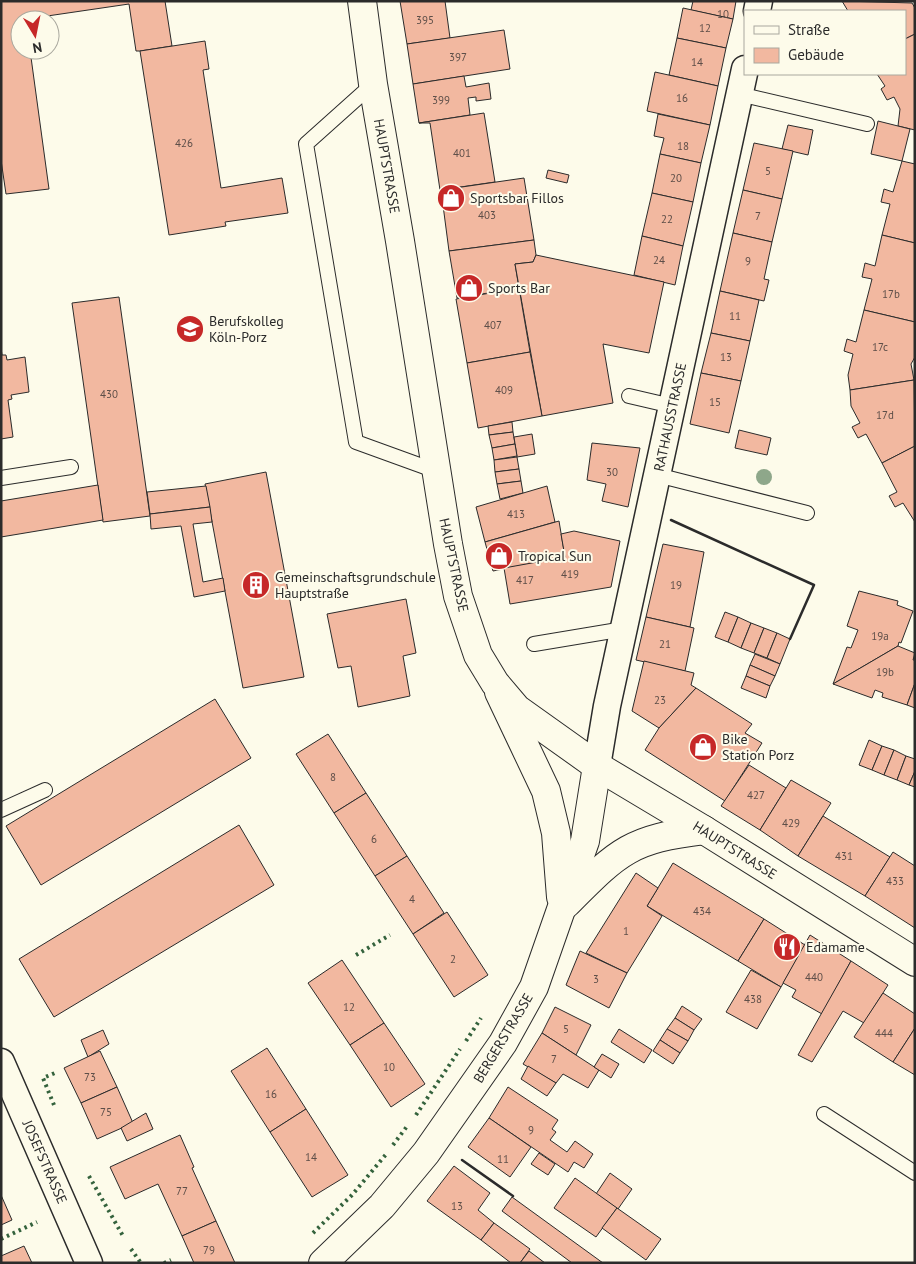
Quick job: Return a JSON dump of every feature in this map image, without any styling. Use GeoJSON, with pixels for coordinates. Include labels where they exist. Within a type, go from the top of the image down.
{"type":"FeatureCollection","features":[{"type":"Feature","properties":{"kind":"main road","name":"HAUPTSTRASSE"},"geometry":{"type":"LineString","coordinates":[[362,1],[372,84],[458,596],[478,655],[495,684],[518,709],[597,766],[704,830],[915,962]]}},
{"type":"Feature","properties":{"kind":"main road"},"geometry":{"type":"LineString","coordinates":[[495,684],[546,791],[556,833],[562,908]]}},
{"type":"Feature","properties":{"kind":"main road","name":"BERGERSTRASSE"},"geometry":{"type":"LineString","coordinates":[[323,1263],[387,1200],[420,1160],[503,1043],[534,987],[585,841],[597,766]]}},
{"type":"Feature","properties":{"kind":"main road"},"geometry":{"type":"LineString","coordinates":[[562,908],[603,866],[618,854],[636,844],[666,834],[704,830]]}},
{"type":"Feature","properties":{"kind":"street","name":"RATHAUSSTRASSE"},"geometry":{"type":"LineString","coordinates":[[597,766],[607,706],[744,73]]}},
{"type":"Feature","properties":{"kind":"street","name":"JOSEFSTRASSE"},"geometry":{"type":"LineString","coordinates":[[1,1062],[88,1263]]}},
{"type":"Feature","properties":{"kind":"lane"},"geometry":{"type":"LineString","coordinates":[[372,84],[306,144],[356,442],[436,471]]}},
{"type":"Feature","properties":{"kind":"lane"},"geometry":{"type":"LineString","coordinates":[[739,94],[867,124]]}},
{"type":"Feature","properties":{"kind":"lane"},"geometry":{"type":"LineString","coordinates":[[629,396],[672,406]]}},
{"type":"Feature","properties":{"kind":"lane"},"geometry":{"type":"LineString","coordinates":[[1,478],[71,467]]}},
{"type":"Feature","properties":{"kind":"lane"},"geometry":{"type":"LineString","coordinates":[[657,475],[807,513]]}},
{"type":"Feature","properties":{"kind":"lane"},"geometry":{"type":"LineString","coordinates":[[534,644],[624,629]]}},
{"type":"Feature","properties":{"kind":"lane"},"geometry":{"type":"LineString","coordinates":[[1,810],[45,790]]}},
{"type":"Feature","properties":{"kind":"lane"},"geometry":{"type":"LineString","coordinates":[[824,1114],[915,1173]]}},
{"type":"Feature","properties":{"kind":"building"},"geometry":{"type":"Polygon","coordinates":[[[1,1],[165,1],[172,46],[140,51],[136,51],[129,4],[60,14],[60,10],[10,10],[10,60],[31,60],[49,189],[6,194],[1,160],[1,1]]]}},
{"type":"Feature","properties":{"kind":"building"},"geometry":{"type":"Polygon","coordinates":[[[400,1],[445,1],[450,38],[407,44],[400,1]]]}},
{"type":"Feature","properties":{"kind":"building"},"geometry":{"type":"Polygon","coordinates":[[[693,1],[736,1],[733,19],[691,10],[693,1]]]}},
{"type":"Feature","properties":{"kind":"building"},"geometry":{"type":"Polygon","coordinates":[[[842,1],[912,3],[915,8],[915,34],[906,38],[906,10],[847,10],[842,1]]]}},
{"type":"Feature","properties":{"kind":"building"},"geometry":{"type":"Polygon","coordinates":[[[683,8],[733,19],[726,48],[677,38],[683,8]]]}},
{"type":"Feature","properties":{"kind":"building"},"geometry":{"type":"Polygon","coordinates":[[[504,30],[510,69],[413,84],[407,44],[504,30]]]}},
{"type":"Feature","properties":{"kind":"building"},"geometry":{"type":"Polygon","coordinates":[[[915,34],[915,130],[898,126],[900,109],[894,97],[887,100],[881,89],[885,86],[878,75],[906,75],[906,38],[915,34]]]}},
{"type":"Feature","properties":{"kind":"building"},"geometry":{"type":"Polygon","coordinates":[[[677,38],[726,48],[718,86],[669,75],[677,38]]]}},
{"type":"Feature","properties":{"kind":"building"},"geometry":{"type":"Polygon","coordinates":[[[205,41],[209,69],[203,70],[221,188],[282,178],[288,213],[225,222],[226,226],[169,235],[140,51],[205,41]]]}},
{"type":"Feature","properties":{"kind":"building"},"geometry":{"type":"Polygon","coordinates":[[[655,72],[718,86],[710,125],[647,111],[655,72]]]}},
{"type":"Feature","properties":{"kind":"building"},"geometry":{"type":"Polygon","coordinates":[[[464,76],[466,87],[489,83],[491,99],[476,101],[476,97],[468,98],[470,115],[419,123],[413,84],[464,76]]]}},
{"type":"Feature","properties":{"kind":"building"},"geometry":{"type":"Polygon","coordinates":[[[484,113],[495,182],[440,190],[430,123],[419,123],[484,113]]]}},
{"type":"Feature","properties":{"kind":"building"},"geometry":{"type":"Polygon","coordinates":[[[658,114],[710,125],[701,163],[660,154],[664,138],[654,136],[658,114]]]}},
{"type":"Feature","properties":{"kind":"building"},"geometry":{"type":"Polygon","coordinates":[[[878,121],[910,129],[902,161],[871,154],[878,121]]]}},
{"type":"Feature","properties":{"kind":"building"},"geometry":{"type":"Polygon","coordinates":[[[788,125],[813,130],[808,155],[782,149],[788,125]]]}},
{"type":"Feature","properties":{"kind":"building"},"geometry":{"type":"Polygon","coordinates":[[[754,143],[793,151],[782,199],[743,190],[754,143]]]}},
{"type":"Feature","properties":{"kind":"building"},"geometry":{"type":"Polygon","coordinates":[[[660,154],[701,163],[693,202],[652,193],[660,154]]]}},
{"type":"Feature","properties":{"kind":"building"},"geometry":{"type":"Polygon","coordinates":[[[902,161],[915,164],[915,243],[882,235],[890,204],[881,202],[884,189],[893,192],[902,161]]]}},
{"type":"Feature","properties":{"kind":"building"},"geometry":{"type":"Polygon","coordinates":[[[548,170],[569,175],[567,183],[546,178],[548,170]]]}},
{"type":"Feature","properties":{"kind":"building"},"geometry":{"type":"Polygon","coordinates":[[[524,178],[534,240],[449,251],[441,190],[524,178]]]}},
{"type":"Feature","properties":{"kind":"building"},"geometry":{"type":"Polygon","coordinates":[[[743,190],[782,199],[772,242],[733,233],[743,190]]]}},
{"type":"Feature","properties":{"kind":"building"},"geometry":{"type":"Polygon","coordinates":[[[652,193],[693,202],[683,246],[642,236],[652,193]]]}},
{"type":"Feature","properties":{"kind":"building"},"geometry":{"type":"Polygon","coordinates":[[[733,233],[772,242],[764,279],[769,280],[764,301],[720,291],[733,233]]]}},
{"type":"Feature","properties":{"kind":"building"},"geometry":{"type":"Polygon","coordinates":[[[882,235],[915,243],[915,322],[864,310],[872,279],[862,277],[865,263],[875,266],[882,235]]]}},
{"type":"Feature","properties":{"kind":"building"},"geometry":{"type":"Polygon","coordinates":[[[642,236],[683,246],[675,285],[634,275],[642,236]]]}},
{"type":"Feature","properties":{"kind":"building"},"geometry":{"type":"Polygon","coordinates":[[[534,240],[536,255],[533,262],[515,264],[519,288],[457,298],[449,251],[534,240]]]}},
{"type":"Feature","properties":{"kind":"building"},"geometry":{"type":"Polygon","coordinates":[[[536,255],[664,282],[649,353],[603,344],[613,403],[542,416],[515,264],[533,262],[536,255]]]}},
{"type":"Feature","properties":{"kind":"building"},"geometry":{"type":"Polygon","coordinates":[[[519,288],[530,352],[467,363],[456,299],[519,288]]]}},
{"type":"Feature","properties":{"kind":"building"},"geometry":{"type":"Polygon","coordinates":[[[720,291],[759,300],[750,341],[711,333],[720,291]]]}},
{"type":"Feature","properties":{"kind":"building"},"geometry":{"type":"Polygon","coordinates":[[[119,297],[150,516],[103,522],[72,303],[119,297]]]}},
{"type":"Feature","properties":{"kind":"building"},"geometry":{"type":"Polygon","coordinates":[[[864,310],[915,322],[915,357],[911,364],[914,380],[850,390],[848,375],[853,354],[844,351],[847,339],[856,342],[864,310]]]}},
{"type":"Feature","properties":{"kind":"building"},"geometry":{"type":"Polygon","coordinates":[[[711,333],[750,341],[741,381],[701,373],[711,333]]]}},
{"type":"Feature","properties":{"kind":"building"},"geometry":{"type":"Polygon","coordinates":[[[1,348],[2,355],[6,355],[7,360],[25,357],[29,392],[11,395],[12,399],[8,400],[13,437],[1,439],[1,348]]]}},
{"type":"Feature","properties":{"kind":"building"},"geometry":{"type":"Polygon","coordinates":[[[530,352],[542,416],[478,428],[467,363],[530,352]]]}},
{"type":"Feature","properties":{"kind":"building"},"geometry":{"type":"Polygon","coordinates":[[[701,373],[741,381],[729,433],[690,424],[701,373]]]}},
{"type":"Feature","properties":{"kind":"building"},"geometry":{"type":"Polygon","coordinates":[[[914,380],[915,446],[882,463],[866,434],[858,438],[852,427],[860,423],[851,406],[850,390],[914,380]]]}},
{"type":"Feature","properties":{"kind":"building"},"geometry":{"type":"Polygon","coordinates":[[[512,422],[513,432],[489,435],[488,426],[512,422]]]}},
{"type":"Feature","properties":{"kind":"building"},"geometry":{"type":"Polygon","coordinates":[[[739,430],[771,438],[767,455],[735,448],[739,430]]]}},
{"type":"Feature","properties":{"kind":"building"},"geometry":{"type":"Polygon","coordinates":[[[513,432],[515,444],[492,448],[489,435],[513,432]]]}},
{"type":"Feature","properties":{"kind":"building"},"geometry":{"type":"Polygon","coordinates":[[[532,434],[535,454],[517,457],[514,437],[532,434]]]}},
{"type":"Feature","properties":{"kind":"building"},"geometry":{"type":"Polygon","coordinates":[[[592,443],[640,448],[628,507],[602,501],[606,484],[587,480],[592,443]]]}},
{"type":"Feature","properties":{"kind":"building"},"geometry":{"type":"Polygon","coordinates":[[[515,444],[517,456],[494,460],[492,448],[515,444]]]}},
{"type":"Feature","properties":{"kind":"building"},"geometry":{"type":"Polygon","coordinates":[[[915,446],[915,522],[903,503],[895,507],[889,496],[897,492],[882,463],[915,446]]]}},
{"type":"Feature","properties":{"kind":"building"},"geometry":{"type":"Polygon","coordinates":[[[517,457],[519,469],[495,472],[494,460],[517,457]]]}},
{"type":"Feature","properties":{"kind":"building"},"geometry":{"type":"Polygon","coordinates":[[[519,469],[521,481],[497,484],[495,472],[519,469]]]}},
{"type":"Feature","properties":{"kind":"building","name":"Gemeinschaftsgrundschule Hauptstraße"},"geometry":{"type":"Polygon","coordinates":[[[266,472],[304,677],[243,688],[205,484],[266,472]]]}},
{"type":"Feature","properties":{"kind":"building"},"geometry":{"type":"Polygon","coordinates":[[[521,481],[523,493],[500,499],[497,484],[521,481]]]}},
{"type":"Feature","properties":{"kind":"building"},"geometry":{"type":"Polygon","coordinates":[[[98,485],[103,520],[1,537],[1,501],[98,485]]]}},
{"type":"Feature","properties":{"kind":"building"},"geometry":{"type":"Polygon","coordinates":[[[206,486],[210,507],[150,514],[147,492],[206,486]]]}},
{"type":"Feature","properties":{"kind":"building"},"geometry":{"type":"Polygon","coordinates":[[[547,486],[555,522],[485,542],[476,507],[547,486]]]}},
{"type":"Feature","properties":{"kind":"building"},"geometry":{"type":"Polygon","coordinates":[[[210,507],[212,522],[193,524],[203,582],[223,578],[225,591],[194,597],[181,526],[151,529],[150,514],[210,507]]]}},
{"type":"Feature","properties":{"kind":"building"},"geometry":{"type":"Polygon","coordinates":[[[559,521],[565,557],[493,571],[485,542],[559,521]]]}},
{"type":"Feature","properties":{"kind":"building"},"geometry":{"type":"Polygon","coordinates":[[[574,531],[620,541],[611,587],[510,604],[504,568],[565,557],[561,534],[574,531]]]}},
{"type":"Feature","properties":{"kind":"building"},"geometry":{"type":"Polygon","coordinates":[[[663,544],[704,552],[690,627],[646,617],[663,544]]]}},
{"type":"Feature","properties":{"kind":"building"},"geometry":{"type":"Polygon","coordinates":[[[859,591],[898,601],[897,605],[913,611],[901,643],[899,642],[898,646],[833,684],[847,647],[851,648],[858,630],[847,626],[859,591]]]}},
{"type":"Feature","properties":{"kind":"building"},"geometry":{"type":"Polygon","coordinates":[[[406,599],[416,653],[403,656],[410,696],[358,707],[351,666],[338,668],[327,614],[406,599]]]}},
{"type":"Feature","properties":{"kind":"building"},"geometry":{"type":"Polygon","coordinates":[[[725,612],[738,617],[728,642],[715,637],[725,612]]]}},
{"type":"Feature","properties":{"kind":"building"},"geometry":{"type":"Polygon","coordinates":[[[646,617],[694,628],[685,671],[636,660],[646,617]]]}},
{"type":"Feature","properties":{"kind":"building"},"geometry":{"type":"Polygon","coordinates":[[[738,617],[751,623],[741,648],[728,642],[738,617]]]}},
{"type":"Feature","properties":{"kind":"building"},"geometry":{"type":"Polygon","coordinates":[[[751,623],[764,628],[754,653],[741,648],[751,623]]]}},
{"type":"Feature","properties":{"kind":"building"},"geometry":{"type":"Polygon","coordinates":[[[764,628],[777,633],[767,658],[754,653],[764,628]]]}},
{"type":"Feature","properties":{"kind":"building"},"geometry":{"type":"Polygon","coordinates":[[[777,633],[790,639],[780,664],[767,658],[777,633]]]}},
{"type":"Feature","properties":{"kind":"building"},"geometry":{"type":"Polygon","coordinates":[[[898,646],[915,653],[913,660],[915,660],[915,683],[907,705],[882,697],[883,693],[875,690],[872,698],[833,684],[898,646]]]}},
{"type":"Feature","properties":{"kind":"building"},"geometry":{"type":"Polygon","coordinates":[[[755,654],[780,664],[775,676],[750,665],[755,654]]]}},
{"type":"Feature","properties":{"kind":"building"},"geometry":{"type":"Polygon","coordinates":[[[644,661],[694,673],[691,685],[696,688],[659,728],[632,711],[644,661]]]}},
{"type":"Feature","properties":{"kind":"building"},"geometry":{"type":"Polygon","coordinates":[[[750,665],[775,676],[770,686],[746,676],[750,665]]]}},
{"type":"Feature","properties":{"kind":"building"},"geometry":{"type":"Polygon","coordinates":[[[746,676],[770,686],[766,698],[741,688],[746,676]]]}},
{"type":"Feature","properties":{"kind":"building"},"geometry":{"type":"Polygon","coordinates":[[[915,683],[915,708],[907,705],[915,683]]]}},
{"type":"Feature","properties":{"kind":"building","name":"Bike Station Porz"},"geometry":{"type":"Polygon","coordinates":[[[696,688],[752,724],[745,733],[762,743],[725,801],[645,750],[659,728],[696,688]]]}},
{"type":"Feature","properties":{"kind":"building"},"geometry":{"type":"Polygon","coordinates":[[[215,699],[251,758],[41,885],[6,826],[215,699]]]}},
{"type":"Feature","properties":{"kind":"building"},"geometry":{"type":"Polygon","coordinates":[[[328,734],[366,793],[334,813],[296,754],[328,734]]]}},
{"type":"Feature","properties":{"kind":"building"},"geometry":{"type":"Polygon","coordinates":[[[869,740],[882,746],[872,770],[859,765],[869,740]]]}},
{"type":"Feature","properties":{"kind":"building"},"geometry":{"type":"Polygon","coordinates":[[[882,746],[894,750],[884,775],[872,770],[882,746]]]}},
{"type":"Feature","properties":{"kind":"building"},"geometry":{"type":"Polygon","coordinates":[[[894,750],[906,756],[897,780],[884,775],[894,750]]]}},
{"type":"Feature","properties":{"kind":"building"},"geometry":{"type":"Polygon","coordinates":[[[906,756],[915,759],[915,771],[909,785],[897,780],[906,756]]]}},
{"type":"Feature","properties":{"kind":"building"},"geometry":{"type":"Polygon","coordinates":[[[749,765],[786,788],[760,830],[721,806],[749,765]]]}},
{"type":"Feature","properties":{"kind":"building"},"geometry":{"type":"Polygon","coordinates":[[[915,771],[915,787],[909,785],[915,771]]]}},
{"type":"Feature","properties":{"kind":"building"},"geometry":{"type":"Polygon","coordinates":[[[791,780],[831,803],[798,856],[760,830],[791,780]]]}},
{"type":"Feature","properties":{"kind":"building"},"geometry":{"type":"Polygon","coordinates":[[[366,793],[407,856],[375,876],[334,813],[366,793]]]}},
{"type":"Feature","properties":{"kind":"building"},"geometry":{"type":"Polygon","coordinates":[[[823,816],[890,857],[865,896],[798,856],[823,816]]]}},
{"type":"Feature","properties":{"kind":"building"},"geometry":{"type":"Polygon","coordinates":[[[239,825],[274,885],[54,1017],[19,959],[239,825]]]}},
{"type":"Feature","properties":{"kind":"building"},"geometry":{"type":"Polygon","coordinates":[[[893,852],[915,866],[915,928],[865,896],[893,852]]]}},
{"type":"Feature","properties":{"kind":"building"},"geometry":{"type":"Polygon","coordinates":[[[407,856],[444,913],[413,934],[375,876],[407,856]]]}},
{"type":"Feature","properties":{"kind":"building"},"geometry":{"type":"Polygon","coordinates":[[[673,863],[764,919],[738,961],[647,906],[673,863]]]}},
{"type":"Feature","properties":{"kind":"building"},"geometry":{"type":"Polygon","coordinates":[[[636,873],[658,888],[647,906],[662,916],[627,973],[586,953],[636,873]]]}},
{"type":"Feature","properties":{"kind":"building"},"geometry":{"type":"Polygon","coordinates":[[[447,912],[488,975],[454,997],[413,934],[447,912]]]}},
{"type":"Feature","properties":{"kind":"building"},"geometry":{"type":"Polygon","coordinates":[[[764,919],[805,945],[781,987],[738,961],[764,919]]]}},
{"type":"Feature","properties":{"kind":"building"},"geometry":{"type":"Polygon","coordinates":[[[810,935],[851,961],[822,1014],[792,997],[796,990],[783,983],[810,935]]]}},
{"type":"Feature","properties":{"kind":"building"},"geometry":{"type":"Polygon","coordinates":[[[580,951],[627,973],[609,1008],[566,985],[580,951]]]}},
{"type":"Feature","properties":{"kind":"building"},"geometry":{"type":"Polygon","coordinates":[[[342,960],[384,1023],[350,1045],[308,983],[342,960]]]}},
{"type":"Feature","properties":{"kind":"building"},"geometry":{"type":"Polygon","coordinates":[[[851,961],[888,985],[864,1023],[843,1011],[812,1062],[798,1055],[851,961]]]}},
{"type":"Feature","properties":{"kind":"building"},"geometry":{"type":"Polygon","coordinates":[[[751,970],[781,987],[757,1029],[726,1012],[751,970]]]}},
{"type":"Feature","properties":{"kind":"building"},"geometry":{"type":"Polygon","coordinates":[[[883,993],[915,1014],[915,1028],[893,1062],[854,1037],[883,993]]]}},
{"type":"Feature","properties":{"kind":"building"},"geometry":{"type":"Polygon","coordinates":[[[682,1006],[702,1019],[694,1030],[675,1018],[682,1006]]]}},
{"type":"Feature","properties":{"kind":"building"},"geometry":{"type":"Polygon","coordinates":[[[555,1007],[591,1025],[576,1055],[542,1033],[555,1007]]]}},
{"type":"Feature","properties":{"kind":"building"},"geometry":{"type":"Polygon","coordinates":[[[675,1018],[694,1030],[688,1041],[667,1029],[675,1018]]]}},
{"type":"Feature","properties":{"kind":"building"},"geometry":{"type":"Polygon","coordinates":[[[384,1023],[425,1084],[391,1107],[350,1045],[384,1023]]]}},
{"type":"Feature","properties":{"kind":"building"},"geometry":{"type":"Polygon","coordinates":[[[915,1028],[915,1075],[893,1062],[915,1028]]]}},
{"type":"Feature","properties":{"kind":"building"},"geometry":{"type":"Polygon","coordinates":[[[619,1029],[652,1050],[644,1063],[611,1042],[619,1029]]]}},
{"type":"Feature","properties":{"kind":"building"},"geometry":{"type":"Polygon","coordinates":[[[667,1029],[688,1041],[680,1053],[660,1040],[667,1029]]]}},
{"type":"Feature","properties":{"kind":"building"},"geometry":{"type":"Polygon","coordinates":[[[103,1030],[109,1044],[88,1057],[81,1040],[103,1030]]]}},
{"type":"Feature","properties":{"kind":"building"},"geometry":{"type":"Polygon","coordinates":[[[542,1033],[599,1070],[588,1088],[563,1074],[556,1083],[523,1064],[542,1033]]]}},
{"type":"Feature","properties":{"kind":"building"},"geometry":{"type":"Polygon","coordinates":[[[660,1040],[680,1053],[673,1064],[653,1051],[660,1040]]]}},
{"type":"Feature","properties":{"kind":"building"},"geometry":{"type":"Polygon","coordinates":[[[267,1048],[306,1109],[270,1132],[231,1071],[267,1048]]]}},
{"type":"Feature","properties":{"kind":"building"},"geometry":{"type":"Polygon","coordinates":[[[100,1051],[117,1087],[81,1103],[64,1068],[100,1051]]]}},
{"type":"Feature","properties":{"kind":"building"},"geometry":{"type":"Polygon","coordinates":[[[602,1054],[619,1064],[611,1078],[594,1067],[602,1054]]]}},
{"type":"Feature","properties":{"kind":"building"},"geometry":{"type":"Polygon","coordinates":[[[528,1066],[556,1083],[547,1096],[521,1079],[528,1066]]]}},
{"type":"Feature","properties":{"kind":"building"},"geometry":{"type":"Polygon","coordinates":[[[117,1087],[133,1123],[97,1139],[81,1103],[117,1087]]]}},
{"type":"Feature","properties":{"kind":"building"},"geometry":{"type":"Polygon","coordinates":[[[508,1087],[558,1120],[552,1129],[556,1132],[550,1140],[567,1152],[575,1141],[593,1154],[584,1168],[574,1162],[568,1172],[489,1118],[508,1087]]]}},
{"type":"Feature","properties":{"kind":"building"},"geometry":{"type":"Polygon","coordinates":[[[306,1109],[348,1175],[312,1197],[270,1132],[306,1109]]]}},
{"type":"Feature","properties":{"kind":"building"},"geometry":{"type":"Polygon","coordinates":[[[146,1113],[153,1129],[127,1141],[121,1128],[146,1113]]]}},
{"type":"Feature","properties":{"kind":"building"},"geometry":{"type":"Polygon","coordinates":[[[489,1118],[531,1147],[510,1177],[468,1147],[489,1118]]]}},
{"type":"Feature","properties":{"kind":"building"},"geometry":{"type":"Polygon","coordinates":[[[180,1135],[194,1167],[192,1168],[216,1221],[182,1236],[158,1184],[125,1199],[110,1167],[180,1135]]]}},
{"type":"Feature","properties":{"kind":"building"},"geometry":{"type":"Polygon","coordinates":[[[539,1153],[555,1164],[548,1175],[531,1164],[539,1153]]]}},
{"type":"Feature","properties":{"kind":"building"},"geometry":{"type":"Polygon","coordinates":[[[454,1166],[490,1193],[478,1210],[494,1223],[481,1240],[427,1201],[454,1166]]]}},
{"type":"Feature","properties":{"kind":"building"},"geometry":{"type":"Polygon","coordinates":[[[610,1173],[632,1189],[618,1209],[596,1194],[610,1173]]]}},
{"type":"Feature","properties":{"kind":"building"},"geometry":{"type":"Polygon","coordinates":[[[575,1178],[617,1208],[596,1237],[554,1208],[575,1178]]]}},
{"type":"Feature","properties":{"kind":"building"},"geometry":{"type":"Polygon","coordinates":[[[1,1195],[12,1220],[1,1225],[1,1195]]]}},
{"type":"Feature","properties":{"kind":"building"},"geometry":{"type":"Polygon","coordinates":[[[512,1197],[603,1263],[572,1263],[502,1211],[512,1197]]]}},
{"type":"Feature","properties":{"kind":"building"},"geometry":{"type":"Polygon","coordinates":[[[617,1208],[661,1239],[646,1260],[602,1228],[617,1208]]]}},
{"type":"Feature","properties":{"kind":"building"},"geometry":{"type":"Polygon","coordinates":[[[216,1221],[235,1263],[194,1263],[182,1236],[216,1221]]]}},
{"type":"Feature","properties":{"kind":"building"},"geometry":{"type":"Polygon","coordinates":[[[494,1223],[530,1249],[520,1263],[511,1263],[481,1240],[494,1223]]]}},
{"type":"Feature","properties":{"kind":"building"},"geometry":{"type":"Polygon","coordinates":[[[24,1246],[32,1263],[1,1263],[1,1256],[24,1246]]]}},
{"type":"Feature","properties":{"kind":"building"},"geometry":{"type":"Polygon","coordinates":[[[529,1251],[545,1263],[520,1263],[529,1251]]]}},
{"type":"Feature","properties":{"kind":"hedge"},"geometry":{"type":"LineString","coordinates":[[356,955],[390,935]]}},
{"type":"Feature","properties":{"kind":"hedge"},"geometry":{"type":"LineString","coordinates":[[466,1041],[481,1018]]}},
{"type":"Feature","properties":{"kind":"hedge"},"geometry":{"type":"LineString","coordinates":[[416,1115],[460,1049]]}},
{"type":"Feature","properties":{"kind":"hedge"},"geometry":{"type":"LineString","coordinates":[[54,1105],[43,1078],[55,1073]]}},
{"type":"Feature","properties":{"kind":"hedge"},"geometry":{"type":"LineString","coordinates":[[393,1145],[408,1125]]}},
{"type":"Feature","properties":{"kind":"hedge"},"geometry":{"type":"LineString","coordinates":[[313,1233],[352,1195],[388,1152]]}},
{"type":"Feature","properties":{"kind":"hedge"},"geometry":{"type":"LineString","coordinates":[[89,1176],[123,1236]]}},
{"type":"Feature","properties":{"kind":"hedge"},"geometry":{"type":"LineString","coordinates":[[1,1239],[37,1222]]}},
{"type":"Feature","properties":{"kind":"hedge"},"geometry":{"type":"LineString","coordinates":[[131,1249],[141,1263]]}},
{"type":"Feature","properties":{"kind":"hedge"},"geometry":{"type":"LineString","coordinates":[[164,1263],[171,1260]]}},
{"type":"Feature","properties":{"kind":"wall"},"geometry":{"type":"LineString","coordinates":[[671,520],[814,585],[790,639]]}},
{"type":"Feature","properties":{"kind":"wall"},"geometry":{"type":"LineString","coordinates":[[462,1160],[513,1196]]}},
{"type":"Feature","properties":{"kind":"place","name":"Sportsbar Fillos"},"geometry":{"type":"Point","coordinates":[451,198]}},
{"type":"Feature","properties":{"kind":"place","name":"Sports Bar"},"geometry":{"type":"Point","coordinates":[469,288]}},
{"type":"Feature","properties":{"kind":"place","name":"Berufskolleg Köln-Porz"},"geometry":{"type":"Point","coordinates":[190,329]}},
{"type":"Feature","properties":{"kind":"place","name":"Tropical Sun"},"geometry":{"type":"Point","coordinates":[499,556]}},
{"type":"Feature","properties":{"kind":"place","name":"Gemeinschaftsgrundschule Hauptstraße"},"geometry":{"type":"Point","coordinates":[256,585]}},
{"type":"Feature","properties":{"kind":"place","name":"Bike Station Porz"},"geometry":{"type":"Point","coordinates":[703,747]}},
{"type":"Feature","properties":{"kind":"place","name":"Edamame"},"geometry":{"type":"Point","coordinates":[787,947]}}]}
